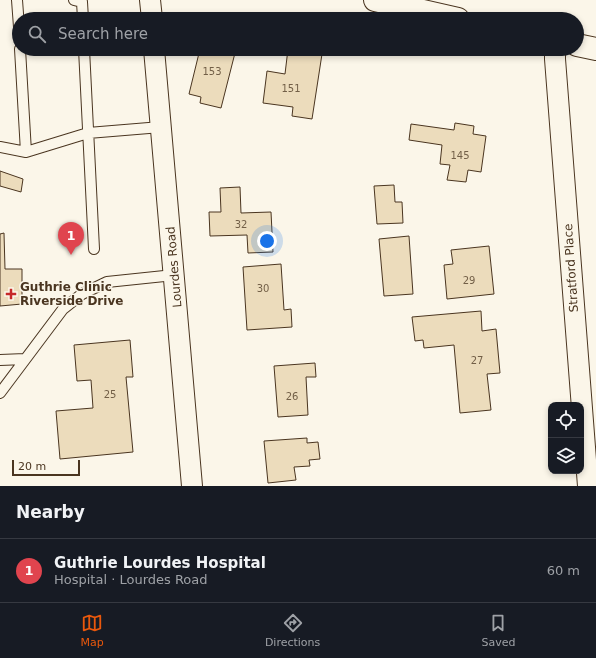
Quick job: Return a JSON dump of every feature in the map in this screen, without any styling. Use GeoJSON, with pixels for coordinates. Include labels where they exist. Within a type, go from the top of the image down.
{"type":"FeatureCollection","features":[{"type":"Feature","properties":{"kind":"main road"},"geometry":{"type":"LineString","coordinates":[[375,0],[427,12]]}},
{"type":"Feature","properties":{"kind":"main road"},"geometry":{"type":"LineString","coordinates":[[584,46],[596,49]]}},
{"type":"Feature","properties":{"kind":"street"},"geometry":{"type":"LineString","coordinates":[[150,0],[151,12]]}},
{"type":"Feature","properties":{"kind":"street","name":"Lourdes Road"},"geometry":{"type":"LineString","coordinates":[[155,56],[192,486]]}},
{"type":"Feature","properties":{"kind":"street","name":"Stratford Place"},"geometry":{"type":"LineString","coordinates":[[555,56],[588,486]]}},
{"type":"Feature","properties":{"kind":"lane"},"geometry":{"type":"LineString","coordinates":[[18,0],[18,12]]}},
{"type":"Feature","properties":{"kind":"lane"},"geometry":{"type":"LineString","coordinates":[[74,0],[82,2],[82,12]]}},
{"type":"Feature","properties":{"kind":"lane"},"geometry":{"type":"LineString","coordinates":[[20,56],[26,152]]}},
{"type":"Feature","properties":{"kind":"lane"},"geometry":{"type":"LineString","coordinates":[[84,56],[94,249]]}},
{"type":"Feature","properties":{"kind":"lane"},"geometry":{"type":"LineString","coordinates":[[0,147],[26,152],[88,133],[162,127]]}},
{"type":"Feature","properties":{"kind":"lane"},"geometry":{"type":"LineString","coordinates":[[0,393],[63,309],[82,294],[107,282],[174,274]]}},
{"type":"Feature","properties":{"kind":"lane"},"geometry":{"type":"LineString","coordinates":[[0,360],[25,359]]}},
{"type":"Feature","properties":{"kind":"building"},"geometry":{"type":"Polygon","coordinates":[[[198,56],[234,56],[221,108],[200,103],[201,97],[189,94],[198,56]]]}},
{"type":"Feature","properties":{"kind":"building"},"geometry":{"type":"Polygon","coordinates":[[[287,56],[322,56],[312,119],[292,116],[293,107],[263,103],[267,71],[285,74],[287,56]]]}},
{"type":"Feature","properties":{"kind":"building"},"geometry":{"type":"Polygon","coordinates":[[[455,123],[474,126],[473,134],[486,136],[481,172],[468,170],[466,182],[447,180],[450,165],[440,164],[442,145],[409,140],[411,124],[454,130],[455,123]]]}},
{"type":"Feature","properties":{"kind":"building"},"geometry":{"type":"Polygon","coordinates":[[[0,171],[23,179],[21,192],[0,186],[0,171]]]}},
{"type":"Feature","properties":{"kind":"building"},"geometry":{"type":"Polygon","coordinates":[[[394,185],[395,202],[402,202],[403,223],[377,224],[374,186],[394,185]]]}},
{"type":"Feature","properties":{"kind":"building"},"geometry":{"type":"Polygon","coordinates":[[[240,187],[241,213],[271,212],[273,252],[248,253],[247,235],[210,236],[209,212],[221,212],[220,188],[240,187]]]}},
{"type":"Feature","properties":{"kind":"building"},"geometry":{"type":"Polygon","coordinates":[[[4,233],[5,269],[22,269],[22,304],[0,306],[0,234],[4,233]]]}},
{"type":"Feature","properties":{"kind":"building"},"geometry":{"type":"Polygon","coordinates":[[[409,236],[413,294],[384,296],[379,239],[409,236]]]}},
{"type":"Feature","properties":{"kind":"building"},"geometry":{"type":"Polygon","coordinates":[[[489,246],[494,294],[447,299],[444,265],[453,264],[451,250],[489,246]]]}},
{"type":"Feature","properties":{"kind":"building"},"geometry":{"type":"Polygon","coordinates":[[[281,264],[284,310],[291,309],[292,327],[247,330],[243,267],[281,264]]]}},
{"type":"Feature","properties":{"kind":"building"},"geometry":{"type":"Polygon","coordinates":[[[481,311],[482,331],[496,329],[500,373],[487,374],[491,410],[460,413],[454,345],[424,348],[423,340],[415,341],[412,317],[481,311]]]}},
{"type":"Feature","properties":{"kind":"building"},"geometry":{"type":"Polygon","coordinates":[[[130,340],[133,377],[126,377],[133,452],[60,459],[56,411],[93,408],[91,380],[77,381],[74,345],[130,340]]]}},
{"type":"Feature","properties":{"kind":"building"},"geometry":{"type":"Polygon","coordinates":[[[315,363],[316,377],[306,377],[308,415],[278,417],[274,366],[315,363]]]}},
{"type":"Feature","properties":{"kind":"building"},"geometry":{"type":"Polygon","coordinates":[[[307,438],[307,443],[318,442],[320,459],[309,460],[310,466],[294,467],[296,480],[268,483],[264,441],[307,438]]]}},
{"type":"Feature","properties":{"kind":"place","name":"Guthrie Lourdes Hospital"},"geometry":{"type":"Point","coordinates":[71,255]}},
{"type":"Feature","properties":{"kind":"place","name":"Guthrie Clinic Riverside Drive"},"geometry":{"type":"Point","coordinates":[11,294]}}]}
